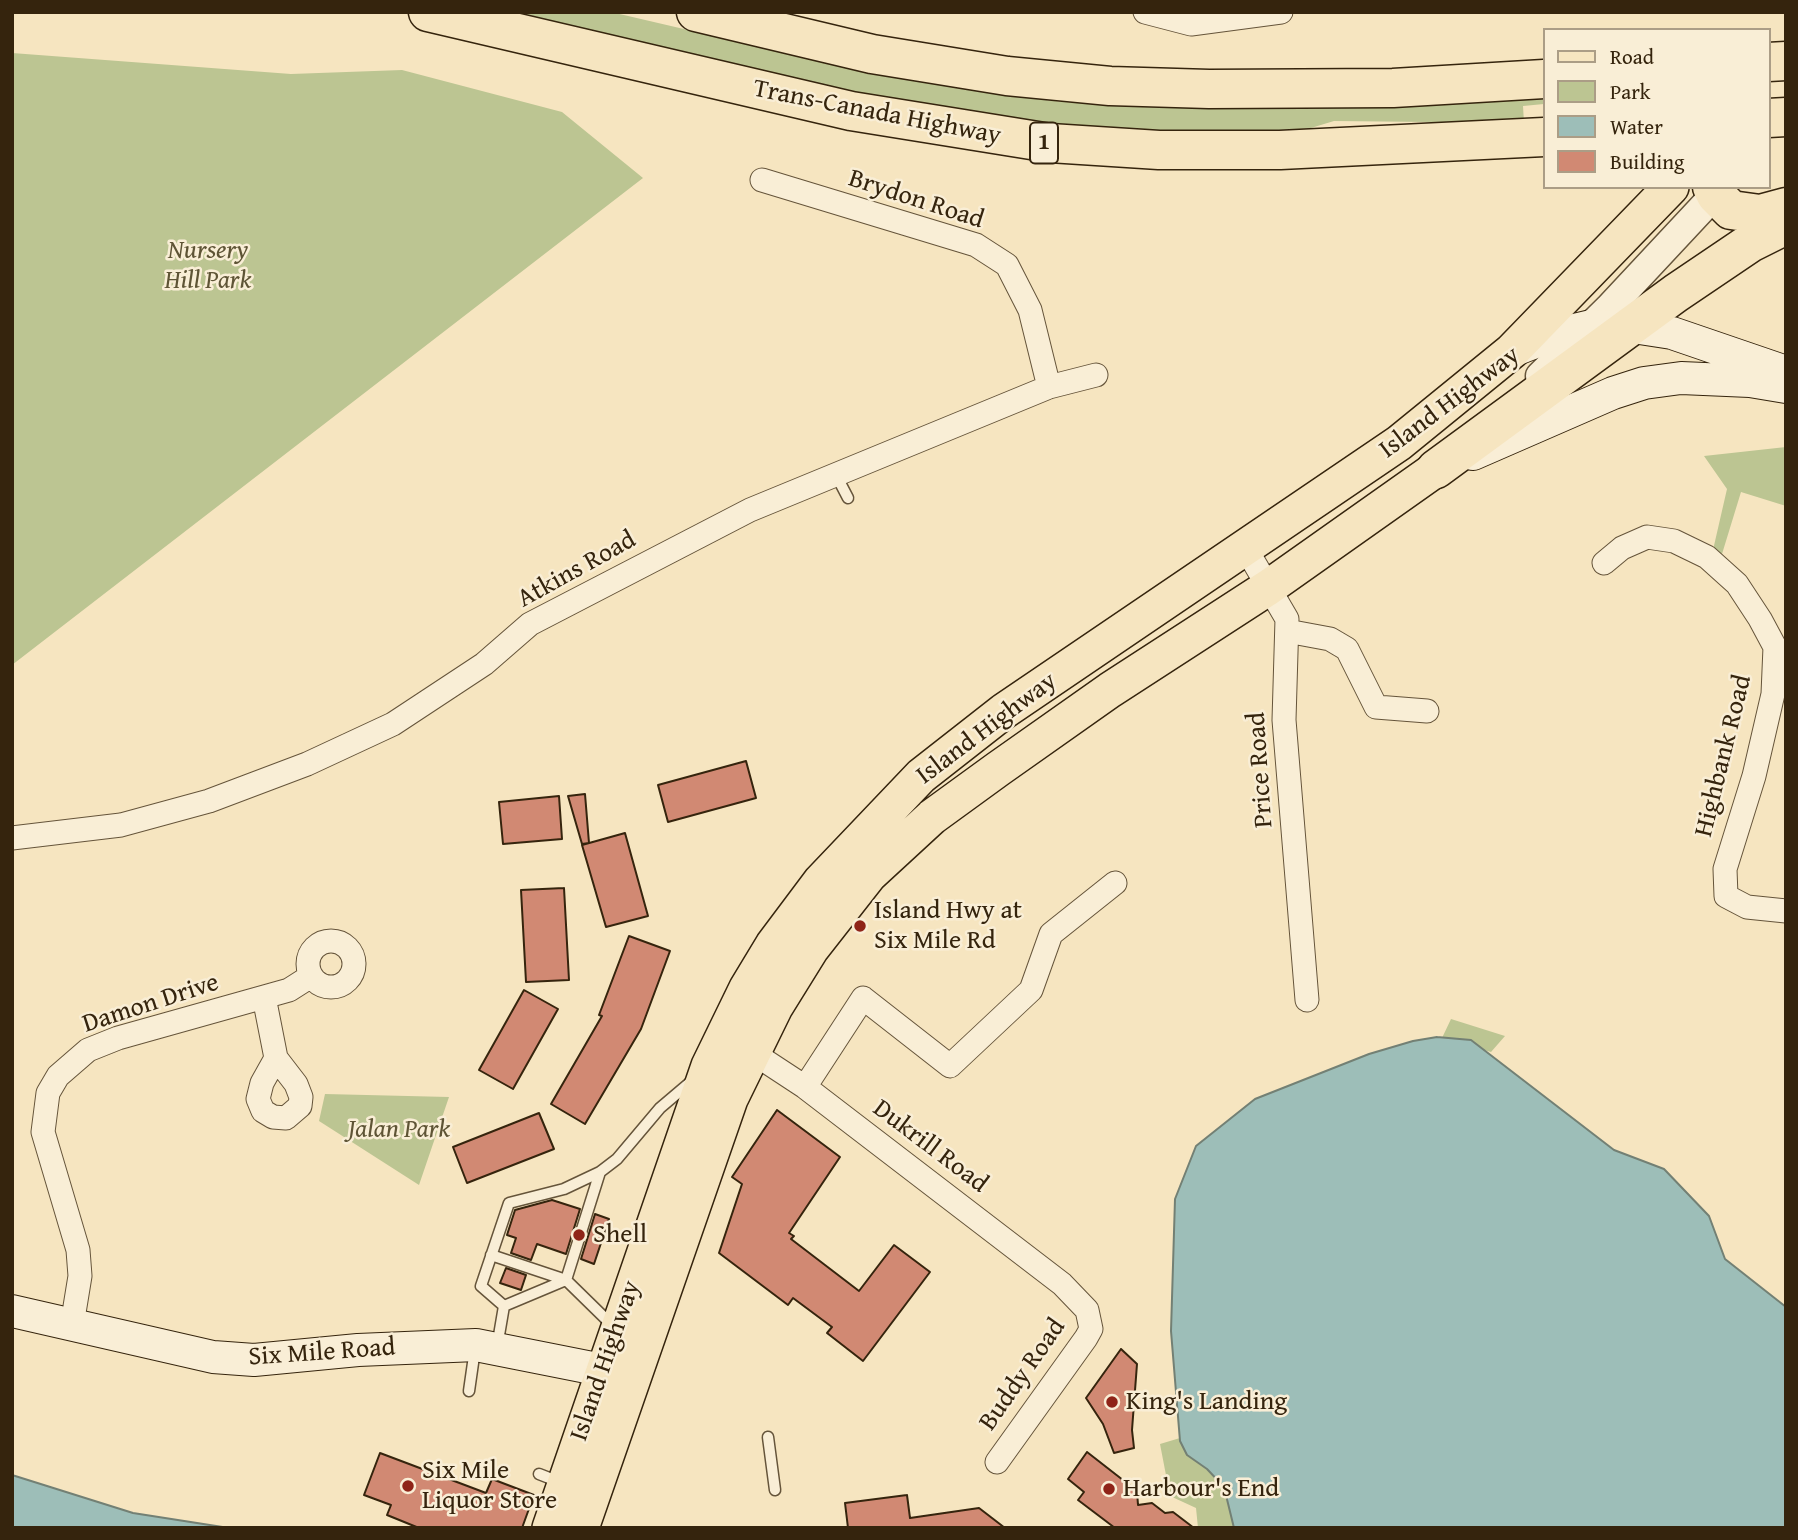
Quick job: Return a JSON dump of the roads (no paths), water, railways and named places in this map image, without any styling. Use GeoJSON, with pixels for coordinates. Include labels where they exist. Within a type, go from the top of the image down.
{"type":"FeatureCollection","features":[{"type":"Feature","properties":{"kind":"highway","name":"Trans-Canada Highway"},"geometry":{"type":"LineString","coordinates":[[428,12],[851,111],[1050,143],[1159,150],[1280,150],[1535,138]]}},
{"type":"Feature","properties":{"kind":"highway"},"geometry":{"type":"LineString","coordinates":[[696,12],[885,56],[1007,76],[1110,86],[1209,89],[1393,88],[1542,79]]}},
{"type":"Feature","properties":{"kind":"highway"},"geometry":{"type":"LineString","coordinates":[[1717,190],[1731,210],[1760,214],[1786,207]]}},
{"type":"Feature","properties":{"kind":"highway"},"geometry":{"type":"LineString","coordinates":[[1436,469],[1633,327],[1675,293],[1749,243],[1786,225]]}},
{"type":"Feature","properties":{"kind":"main road"},"geometry":{"type":"LineString","coordinates":[[1770,81],[1786,63]]}},
{"type":"Feature","properties":{"kind":"main road"},"geometry":{"type":"LineString","coordinates":[[1512,351],[1669,189]]}},
{"type":"Feature","properties":{"kind":"main road","name":"Island Highway"},"geometry":{"type":"LineString","coordinates":[[581,1528],[618,1372],[721,1125],[747,988],[792,917],[866,830],[921,776],[1004,711],[1399,443],[1512,351],[1553,335],[1591,326],[1633,327],[1680,335],[1786,372]]}},
{"type":"Feature","properties":{"kind":"main road","name":"Island Highway"},"geometry":{"type":"LineString","coordinates":[[550,1528],[551,1479],[618,1372],[616,1329],[709,1066],[738,1043],[775,1007],[811,949],[869,875],[932,817],[1110,690],[1269,587],[1436,469],[1613,393],[1644,383],[1681,378],[1750,381],[1786,387]]}},
{"type":"Feature","properties":{"kind":"main road","name":"Six Mile Road"},"geometry":{"type":"LineString","coordinates":[[12,1311],[213,1357],[254,1360],[358,1350],[486,1346],[618,1372]]}},
{"type":"Feature","properties":{"kind":"street"},"geometry":{"type":"LineString","coordinates":[[1145,12],[1191,24],[1281,12]]}},
{"type":"Feature","properties":{"kind":"street"},"geometry":{"type":"LineString","coordinates":[[1770,133],[1786,116]]}},
{"type":"Feature","properties":{"kind":"street","name":"Brydon Road"},"geometry":{"type":"LineString","coordinates":[[762,180],[976,245],[1007,265],[1030,310],[1049,387]]}},
{"type":"Feature","properties":{"kind":"street"},"geometry":{"type":"LineString","coordinates":[[1436,469],[1591,326],[1717,190]]}},
{"type":"Feature","properties":{"kind":"street","name":"Atkins Road"},"geometry":{"type":"LineString","coordinates":[[12,838],[121,825],[209,801],[307,764],[393,724],[484,664],[530,624],[750,510],[1049,387],[1096,374]]}},
{"type":"Feature","properties":{"kind":"street","name":"Highbank Road"},"geometry":{"type":"LineString","coordinates":[[1604,563],[1622,548],[1647,537],[1674,541],[1707,557],[1737,584],[1775,647],[1773,694],[1754,776],[1725,869],[1726,896],[1746,907],[1786,911]]}},
{"type":"Feature","properties":{"kind":"street","name":"Price Road"},"geometry":{"type":"LineString","coordinates":[[1245,547],[1287,619],[1284,720],[1307,1000]]}},
{"type":"Feature","properties":{"kind":"street"},"geometry":{"type":"LineString","coordinates":[[1287,631],[1330,639],[1347,649],[1376,707],[1427,711]]}},
{"type":"Feature","properties":{"kind":"street"},"geometry":{"type":"LineString","coordinates":[[805,1087],[863,998],[950,1066],[1031,990],[1051,934],[1115,883]]}},
{"type":"Feature","properties":{"kind":"street","name":"Damon Drive"},"geometry":{"type":"LineString","coordinates":[[72,1325],[80,1276],[78,1250],[43,1132],[43,1112],[53,1084],[71,1062],[108,1042],[289,990],[311,976]]}},
{"type":"Feature","properties":{"kind":"street"},"geometry":{"type":"LineString","coordinates":[[264,998],[276,1058]]}},
{"type":"Feature","properties":{"kind":"street","name":"Dukrill Road"},"geometry":{"type":"LineString","coordinates":[[738,1043],[805,1087],[1062,1284],[1087,1310],[1090,1319]]}},
{"type":"Feature","properties":{"kind":"street","name":"Buddy Road"},"geometry":{"type":"LineString","coordinates":[[997,1462],[1086,1338],[1090,1319]]}},
{"type":"Feature","properties":{"kind":"lane"},"geometry":{"type":"LineString","coordinates":[[835,473],[848,498]]}},
{"type":"Feature","properties":{"kind":"lane"},"geometry":{"type":"LineString","coordinates":[[504,1306],[481,1286],[509,1203],[564,1189],[600,1172],[617,1159],[660,1108],[709,1066]]}},
{"type":"Feature","properties":{"kind":"lane"},"geometry":{"type":"LineString","coordinates":[[469,1391],[504,1306],[566,1280],[600,1172]]}},
{"type":"Feature","properties":{"kind":"lane"},"geometry":{"type":"LineString","coordinates":[[491,1255],[566,1280],[616,1329]]}},
{"type":"Feature","properties":{"kind":"lane"},"geometry":{"type":"LineString","coordinates":[[768,1437],[775,1490]]}},
{"type":"Feature","properties":{"kind":"water"},"geometry":{"type":"Polygon","coordinates":[[[1437,1037],[1471,1040],[1614,1150],[1664,1169],[1709,1216],[1725,1259],[1786,1307],[1786,1528],[1234,1528],[1224,1487],[1207,1469],[1187,1455],[1180,1441],[1171,1331],[1175,1199],[1196,1146],[1255,1099],[1369,1054],[1437,1037]]]}},
{"type":"Feature","properties":{"kind":"water"},"geometry":{"type":"Polygon","coordinates":[[[12,1475],[133,1513],[229,1528],[12,1528],[12,1475]]]}},
{"type":"Feature","properties":{"kind":"place","name":"Island Hwy at Six Mile Rd"},"geometry":{"type":"Point","coordinates":[860,926]}},
{"type":"Feature","properties":{"kind":"place","name":"Shell"},"geometry":{"type":"Point","coordinates":[579,1235]}},
{"type":"Feature","properties":{"kind":"place","name":"King's Landing"},"geometry":{"type":"Point","coordinates":[1112,1402]}},
{"type":"Feature","properties":{"kind":"place","name":"Six Mile Liquor Store"},"geometry":{"type":"Point","coordinates":[408,1486]}},
{"type":"Feature","properties":{"kind":"place","name":"Harbour's End"},"geometry":{"type":"Point","coordinates":[1109,1489]}},
{"type":"Feature","properties":{"kind":"park label","name":"Nursery Hill Park"},"geometry":{"type":"Point","coordinates":[208,266]}},
{"type":"Feature","properties":{"kind":"park label","name":"Jalan Park"},"geometry":{"type":"Point","coordinates":[399,1130]}}]}
